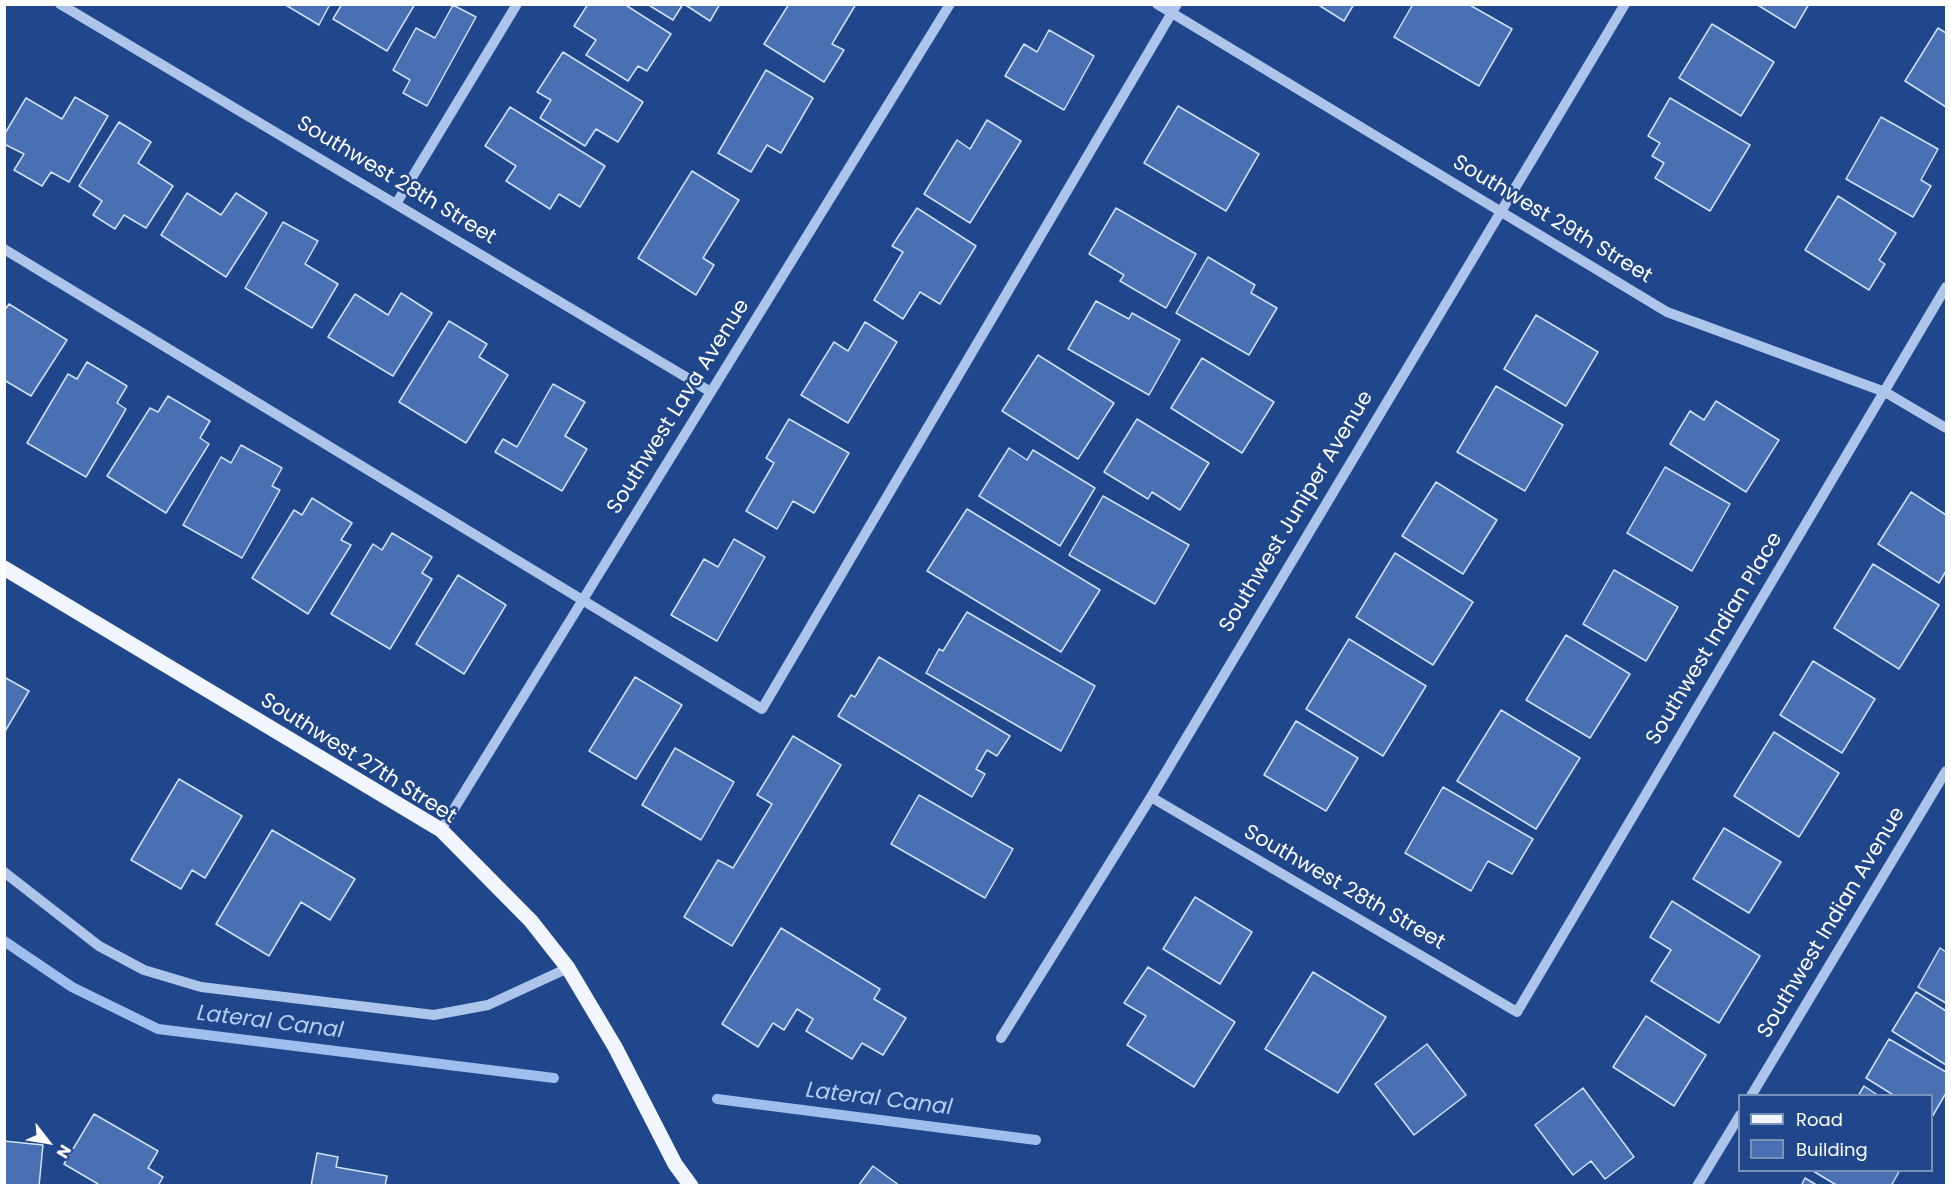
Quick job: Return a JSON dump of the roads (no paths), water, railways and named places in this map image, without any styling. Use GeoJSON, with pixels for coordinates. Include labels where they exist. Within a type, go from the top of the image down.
{"type":"FeatureCollection","features":[{"type":"Feature","properties":{"kind":"main road","name":"Southwest 27th Street"},"geometry":{"type":"LineString","coordinates":[[4,568],[441,830],[531,921],[568,968],[615,1047],[675,1164],[691,1185]]}},
{"type":"Feature","properties":{"kind":"street","name":"Southwest 28th Street"},"geometry":{"type":"LineString","coordinates":[[60,4],[711,392]]}},
{"type":"Feature","properties":{"kind":"street"},"geometry":{"type":"LineString","coordinates":[[396,204],[517,4]]}},
{"type":"Feature","properties":{"kind":"street","name":"Southwest Lava Avenue"},"geometry":{"type":"LineString","coordinates":[[441,830],[950,4]]}},
{"type":"Feature","properties":{"kind":"street","name":"Southwest 29th Street"},"geometry":{"type":"LineString","coordinates":[[1157,4],[1174,9],[1667,312],[1885,392],[1947,428]]}},
{"type":"Feature","properties":{"kind":"street","name":"Southwest Juniper Avenue"},"geometry":{"type":"LineString","coordinates":[[1001,1038],[1151,797],[1499,210],[1625,4]]}},
{"type":"Feature","properties":{"kind":"street"},"geometry":{"type":"LineString","coordinates":[[4,249],[762,709],[1174,9]]}},
{"type":"Feature","properties":{"kind":"street","name":"Southwest Indian Place"},"geometry":{"type":"LineString","coordinates":[[1517,1012],[1947,287]]}},
{"type":"Feature","properties":{"kind":"street","name":"Southwest Indian Avenue"},"geometry":{"type":"LineString","coordinates":[[1752,1094],[1947,771]]}},
{"type":"Feature","properties":{"kind":"street","name":"Southwest 28th Street"},"geometry":{"type":"LineString","coordinates":[[1151,797],[1517,1012]]}},
{"type":"Feature","properties":{"kind":"street"},"geometry":{"type":"LineString","coordinates":[[4,872],[99,946],[144,970],[201,987],[434,1016],[488,1005],[568,968]]}},
{"type":"Feature","properties":{"kind":"street"},"geometry":{"type":"LineString","coordinates":[[1697,1185],[1738,1118]]}},
{"type":"Feature","properties":{"kind":"waterway","name":"Lateral Canal"},"geometry":{"type":"LineString","coordinates":[[4,941],[72,987],[158,1029],[554,1078]]}},
{"type":"Feature","properties":{"kind":"waterway","name":"Lateral Canal"},"geometry":{"type":"LineString","coordinates":[[717,1099],[1036,1140]]}}]}
